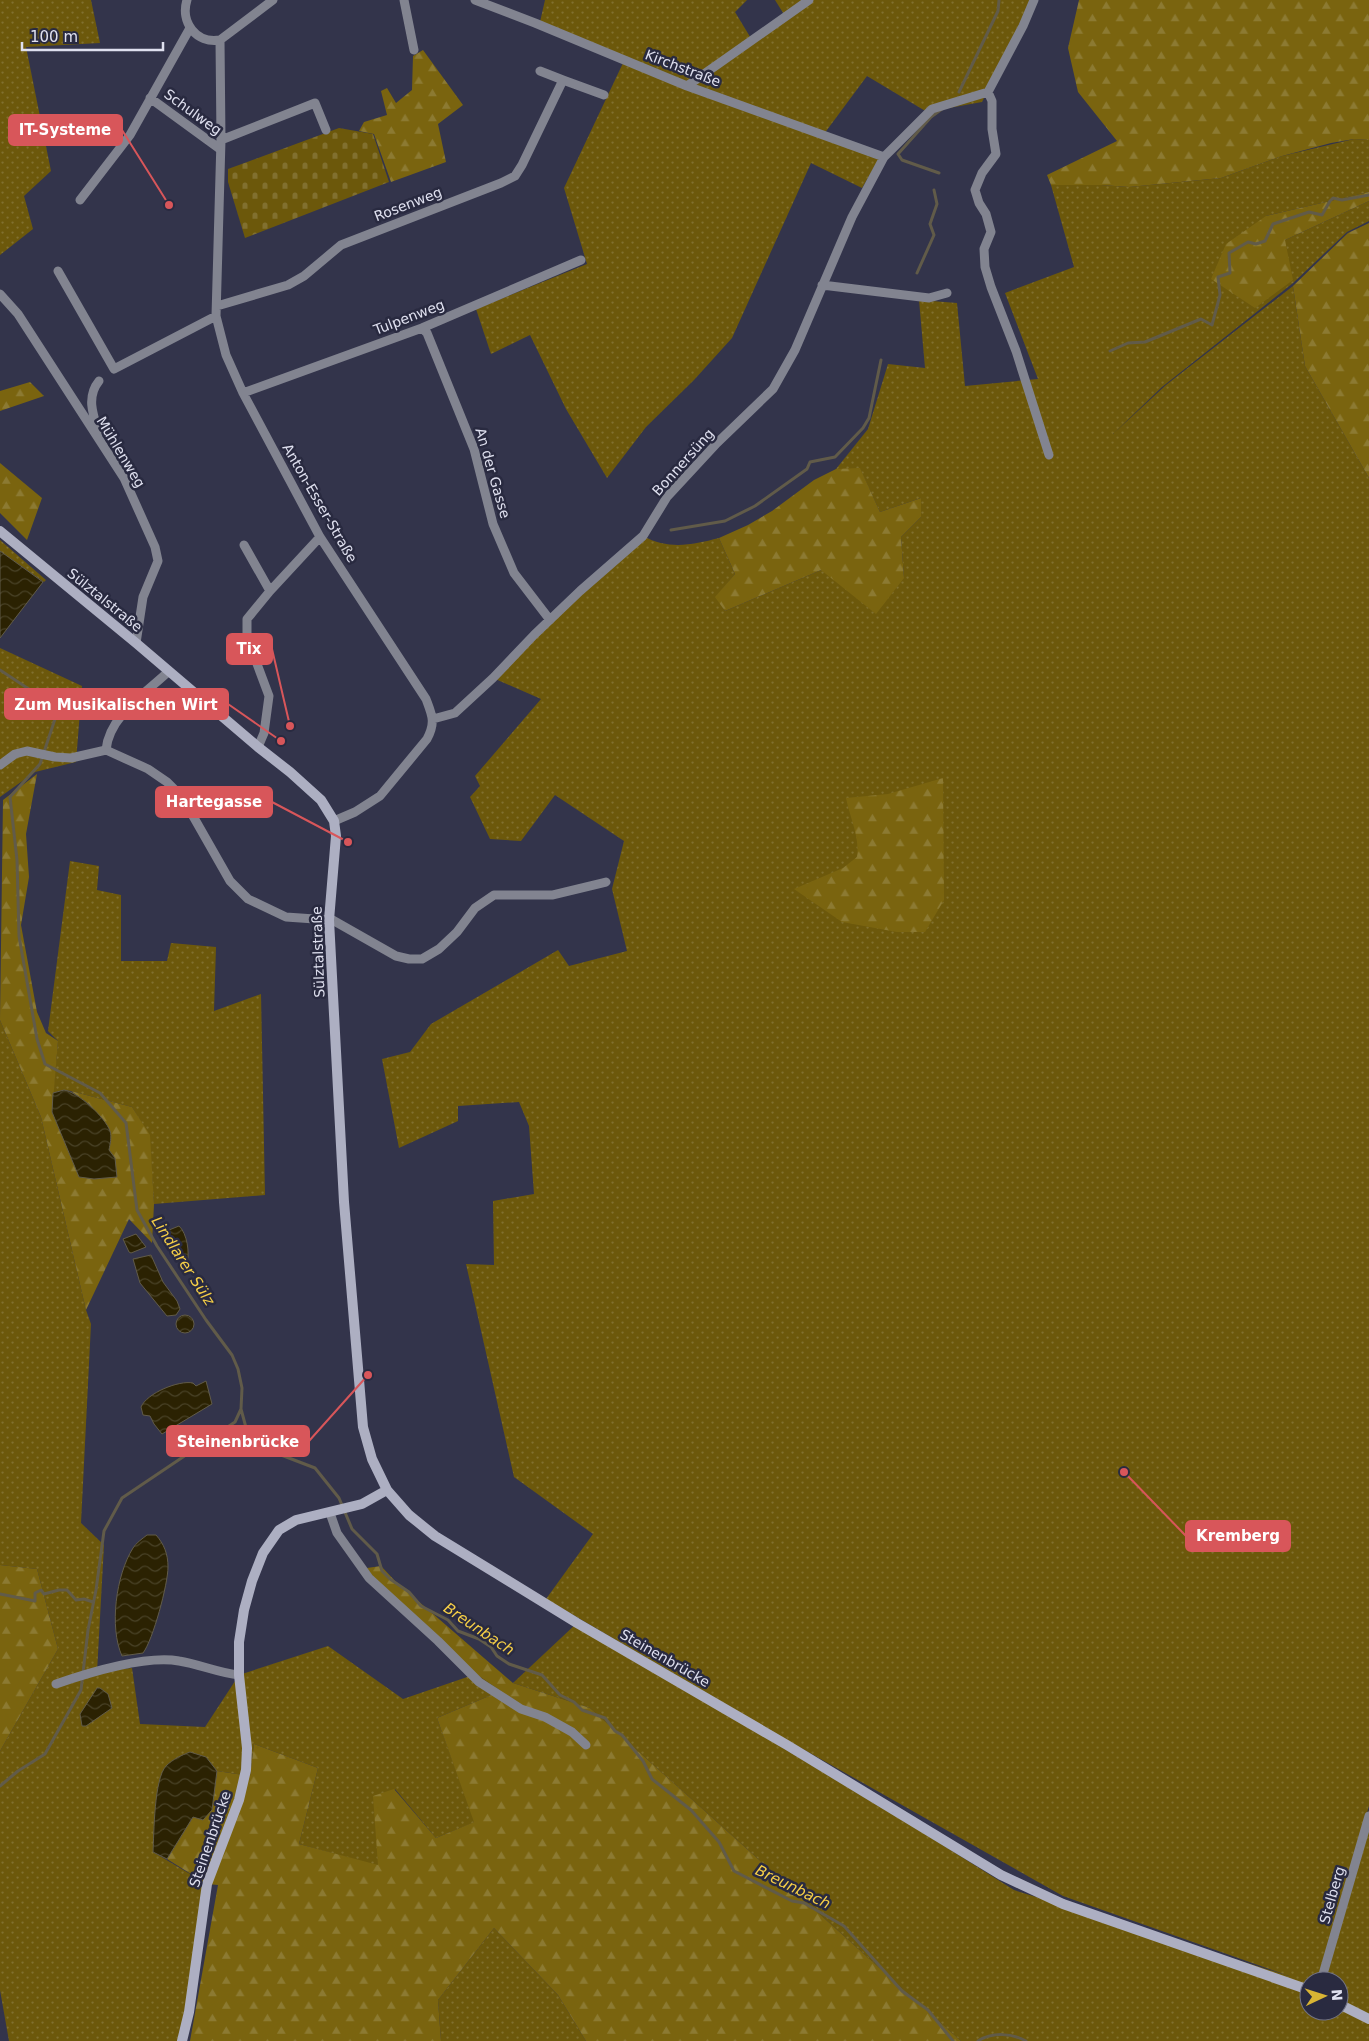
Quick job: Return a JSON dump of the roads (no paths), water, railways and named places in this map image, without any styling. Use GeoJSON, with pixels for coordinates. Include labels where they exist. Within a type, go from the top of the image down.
{"type":"FeatureCollection","features":[{"type":"Feature","properties":{"kind":"main road","name":"Sülztalstraße"},"geometry":{"type":"LineString","coordinates":[[0,531],[136,642],[258,747],[290,772],[321,800],[334,821],[336,836],[329,919],[344,1202],[362,1418],[372,1459],[387,1490]]}},
{"type":"Feature","properties":{"kind":"main road","name":"Steinenbrücke"},"geometry":{"type":"LineString","coordinates":[[182,2041],[189,2012],[207,1884],[240,1800],[246,1770],[247,1748],[239,1675],[239,1642],[244,1610],[252,1581],[263,1554],[279,1530],[287,1524],[296,1520],[362,1504],[387,1490],[409,1515],[435,1536],[577,1623],[787,1745],[1001,1875],[1063,1904],[1299,1987]]}},
{"type":"Feature","properties":{"kind":"main road"},"geometry":{"type":"LineString","coordinates":[[1349,2009],[1369,2018]]}},
{"type":"Feature","properties":{"kind":"street"},"geometry":{"type":"LineString","coordinates":[[187,0],[184,8],[190,28],[197,36],[210,42],[220,40],[273,0]]}},
{"type":"Feature","properties":{"kind":"street"},"geometry":{"type":"LineString","coordinates":[[404,0],[414,50]]}},
{"type":"Feature","properties":{"kind":"street","name":"Kirchstraße"},"geometry":{"type":"LineString","coordinates":[[475,0],[687,86],[884,157]]}},
{"type":"Feature","properties":{"kind":"street"},"geometry":{"type":"LineString","coordinates":[[687,86],[810,0]]}},
{"type":"Feature","properties":{"kind":"street"},"geometry":{"type":"LineString","coordinates":[[1034,0],[1023,26],[988,92],[992,101],[992,129],[996,154],[982,173],[975,190],[979,203],[986,214],[991,232],[984,249],[991,287],[1016,351],[1049,455]]}},
{"type":"Feature","properties":{"kind":"street","name":"Schulweg"},"geometry":{"type":"LineString","coordinates":[[80,200],[130,136],[190,28]]}},
{"type":"Feature","properties":{"kind":"street","name":"Anton-Esser-Straße"},"geometry":{"type":"LineString","coordinates":[[220,40],[221,144],[216,316],[226,355],[243,393],[320,536],[426,698],[433,719]]}},
{"type":"Feature","properties":{"kind":"street"},"geometry":{"type":"LineString","coordinates":[[540,71],[604,95]]}},
{"type":"Feature","properties":{"kind":"street","name":"Rosenweg"},"geometry":{"type":"LineString","coordinates":[[216,306],[288,285],[304,276],[341,244],[501,183],[514,176],[522,165],[563,80]]}},
{"type":"Feature","properties":{"kind":"street","name":"Bonnersüng"},"geometry":{"type":"LineString","coordinates":[[433,719],[455,713],[493,678],[534,635],[643,536],[667,497],[717,443],[773,389],[795,350],[852,217],[884,157],[932,109],[988,92]]}},
{"type":"Feature","properties":{"kind":"street","name":"Schulweg"},"geometry":{"type":"LineString","coordinates":[[150,98],[221,144]]}},
{"type":"Feature","properties":{"kind":"street"},"geometry":{"type":"LineString","coordinates":[[221,144],[315,103],[326,130]]}},
{"type":"Feature","properties":{"kind":"street","name":"Tulpenweg"},"geometry":{"type":"LineString","coordinates":[[243,393],[422,328],[581,260]]}},
{"type":"Feature","properties":{"kind":"street"},"geometry":{"type":"LineString","coordinates":[[58,270],[114,369],[216,316]]}},
{"type":"Feature","properties":{"kind":"street"},"geometry":{"type":"LineString","coordinates":[[822,285],[929,298],[947,293]]}},
{"type":"Feature","properties":{"kind":"street","name":"Mühlenweg"},"geometry":{"type":"LineString","coordinates":[[0,294],[18,314],[124,478],[154,547],[158,561],[143,597],[136,642]]}},
{"type":"Feature","properties":{"kind":"street","name":"An der Gasse"},"geometry":{"type":"LineString","coordinates":[[422,328],[427,334],[474,449],[493,524],[510,565],[550,620]]}},
{"type":"Feature","properties":{"kind":"street"},"geometry":{"type":"LineString","coordinates":[[99,381],[94,390],[91,403],[99,440]]}},
{"type":"Feature","properties":{"kind":"street"},"geometry":{"type":"LineString","coordinates":[[258,747],[264,733],[269,696],[247,637],[247,619],[320,536]]}},
{"type":"Feature","properties":{"kind":"street"},"geometry":{"type":"LineString","coordinates":[[244,545],[270,591]]}},
{"type":"Feature","properties":{"kind":"street"},"geometry":{"type":"LineString","coordinates":[[106,750],[107,739],[119,717],[169,671]]}},
{"type":"Feature","properties":{"kind":"street"},"geometry":{"type":"LineString","coordinates":[[334,821],[355,812],[380,796],[427,739],[432,730],[433,719]]}},
{"type":"Feature","properties":{"kind":"street"},"geometry":{"type":"LineString","coordinates":[[0,765],[15,754],[27,751],[55,757],[71,758],[106,750],[148,769],[167,782],[179,794],[189,808],[230,881],[248,899],[286,917],[329,919],[396,956],[409,960],[422,959],[439,950],[457,932],[475,908],[494,895],[552,895],[606,882]]}},
{"type":"Feature","properties":{"kind":"street"},"geometry":{"type":"LineString","coordinates":[[334,1512],[337,1533],[369,1578],[438,1641],[479,1682],[521,1710],[545,1717],[572,1732],[586,1745]]}},
{"type":"Feature","properties":{"kind":"street"},"geometry":{"type":"LineString","coordinates":[[56,1684],[140,1662],[161,1659],[179,1661],[239,1675]]}},
{"type":"Feature","properties":{"kind":"street","name":"Stelberg"},"geometry":{"type":"LineString","coordinates":[[1324,1971],[1369,1816]]}},
{"type":"Feature","properties":{"kind":"water"},"geometry":{"type":"Polygon","coordinates":[[[0,551],[43,582],[0,638],[0,551]]]}},
{"type":"Feature","properties":{"kind":"water"},"geometry":{"type":"Polygon","coordinates":[[[64,1090],[83,1100],[97,1112],[107,1125],[111,1136],[109,1150],[115,1158],[117,1177],[94,1179],[79,1177],[52,1112],[53,1093],[64,1090]]]}},
{"type":"Feature","properties":{"kind":"water"},"geometry":{"type":"Polygon","coordinates":[[[179,1226],[186,1238],[188,1249],[187,1264],[183,1265],[180,1263],[164,1232],[179,1226]]]}},
{"type":"Feature","properties":{"kind":"water"},"geometry":{"type":"Polygon","coordinates":[[[136,1234],[146,1247],[131,1253],[123,1239],[136,1234]]]}},
{"type":"Feature","properties":{"kind":"water"},"geometry":{"type":"Polygon","coordinates":[[[151,1255],[163,1282],[177,1301],[180,1309],[176,1315],[167,1316],[140,1283],[133,1259],[151,1255]]]}},
{"type":"Feature","properties":{"kind":"water"},"geometry":{"type":"Polygon","coordinates":[[[181,1315],[189,1315],[194,1320],[192,1331],[181,1333],[176,1328],[176,1320],[181,1315]]]}},
{"type":"Feature","properties":{"kind":"water"},"geometry":{"type":"Polygon","coordinates":[[[206,1381],[212,1404],[162,1434],[150,1416],[143,1415],[141,1407],[156,1392],[180,1384],[193,1383],[196,1386],[206,1381]]]}},
{"type":"Feature","properties":{"kind":"water"},"geometry":{"type":"Polygon","coordinates":[[[147,1535],[156,1535],[165,1550],[168,1567],[166,1586],[155,1625],[143,1653],[122,1656],[118,1644],[115,1616],[119,1586],[122,1572],[133,1548],[147,1535]]]}},
{"type":"Feature","properties":{"kind":"water"},"geometry":{"type":"Polygon","coordinates":[[[97,1688],[108,1694],[112,1708],[86,1726],[82,1726],[80,1714],[97,1688]]]}},
{"type":"Feature","properties":{"kind":"water"},"geometry":{"type":"Polygon","coordinates":[[[190,1752],[206,1757],[217,1771],[212,1810],[203,1820],[193,1817],[167,1859],[153,1852],[155,1807],[159,1782],[166,1766],[175,1759],[190,1752]]]}},
{"type":"Feature","properties":{"kind":"waterway"},"geometry":{"type":"LineString","coordinates":[[959,92],[998,11],[999,0]]}},
{"type":"Feature","properties":{"kind":"waterway"},"geometry":{"type":"LineString","coordinates":[[939,173],[902,160],[898,154],[931,117],[942,109]]}},
{"type":"Feature","properties":{"kind":"waterway"},"geometry":{"type":"LineString","coordinates":[[917,273],[934,235],[930,224],[937,204],[934,190]]}},
{"type":"Feature","properties":{"kind":"waterway"},"geometry":{"type":"LineString","coordinates":[[1110,351],[1128,343],[1145,342],[1201,319],[1212,325],[1220,295],[1218,277],[1230,273],[1229,253],[1248,242],[1256,244],[1265,241],[1273,224],[1309,212],[1322,215],[1333,198],[1342,200],[1369,195]]}},
{"type":"Feature","properties":{"kind":"waterway"},"geometry":{"type":"LineString","coordinates":[[671,530],[725,521],[755,506],[807,469],[810,462],[835,457],[863,428],[869,418],[881,360]]}},
{"type":"Feature","properties":{"kind":"waterway","name":"Lindlarer Sülz"},"geometry":{"type":"LineString","coordinates":[[0,670],[53,705],[56,716],[40,764],[10,797],[17,860],[19,936],[37,1039],[45,1064],[100,1093],[126,1123],[137,1210],[157,1246],[206,1320],[232,1355],[238,1369],[242,1388],[241,1409],[235,1422],[122,1498],[104,1531],[96,1590],[88,1630],[81,1690],[45,1754],[18,1771],[0,1786]]}},
{"type":"Feature","properties":{"kind":"waterway","name":"Breunbach"},"geometry":{"type":"LineString","coordinates":[[241,1409],[248,1435],[255,1445],[315,1468],[339,1498],[352,1529],[377,1554],[382,1571],[390,1579],[409,1592],[421,1606],[448,1620],[458,1631],[479,1639],[491,1647],[497,1656],[509,1664],[542,1675],[560,1695],[574,1702],[582,1710],[605,1718],[643,1761],[652,1779],[691,1810],[719,1842],[734,1871],[792,1901],[804,1903],[844,1926],[902,1991],[928,2010],[953,2041]]}},
{"type":"Feature","properties":{"kind":"waterway"},"geometry":{"type":"LineString","coordinates":[[0,1594],[35,1601],[35,1593],[41,1590],[44,1594],[67,1590],[76,1600],[84,1599],[93,1602]]}},
{"type":"Feature","properties":{"kind":"waterway","name":"Breunbach"},"geometry":{"type":"LineString","coordinates":[[978,2041],[996,2035],[1015,2036],[1026,2041]]}},
{"type":"Feature","properties":{"kind":"place","name":"IT-Systeme"},"geometry":{"type":"Point","coordinates":[169,205]}},
{"type":"Feature","properties":{"kind":"place","name":"Tix"},"geometry":{"type":"Point","coordinates":[290,726]}},
{"type":"Feature","properties":{"kind":"place","name":"Zum Musikalischen Wirt"},"geometry":{"type":"Point","coordinates":[281,741]}},
{"type":"Feature","properties":{"kind":"place","name":"Hartegasse"},"geometry":{"type":"Point","coordinates":[348,842]}},
{"type":"Feature","properties":{"kind":"place","name":"Steinenbrücke"},"geometry":{"type":"Point","coordinates":[368,1375]}},
{"type":"Feature","properties":{"kind":"place","name":"Kremberg"},"geometry":{"type":"Point","coordinates":[1124,1472]}}]}
